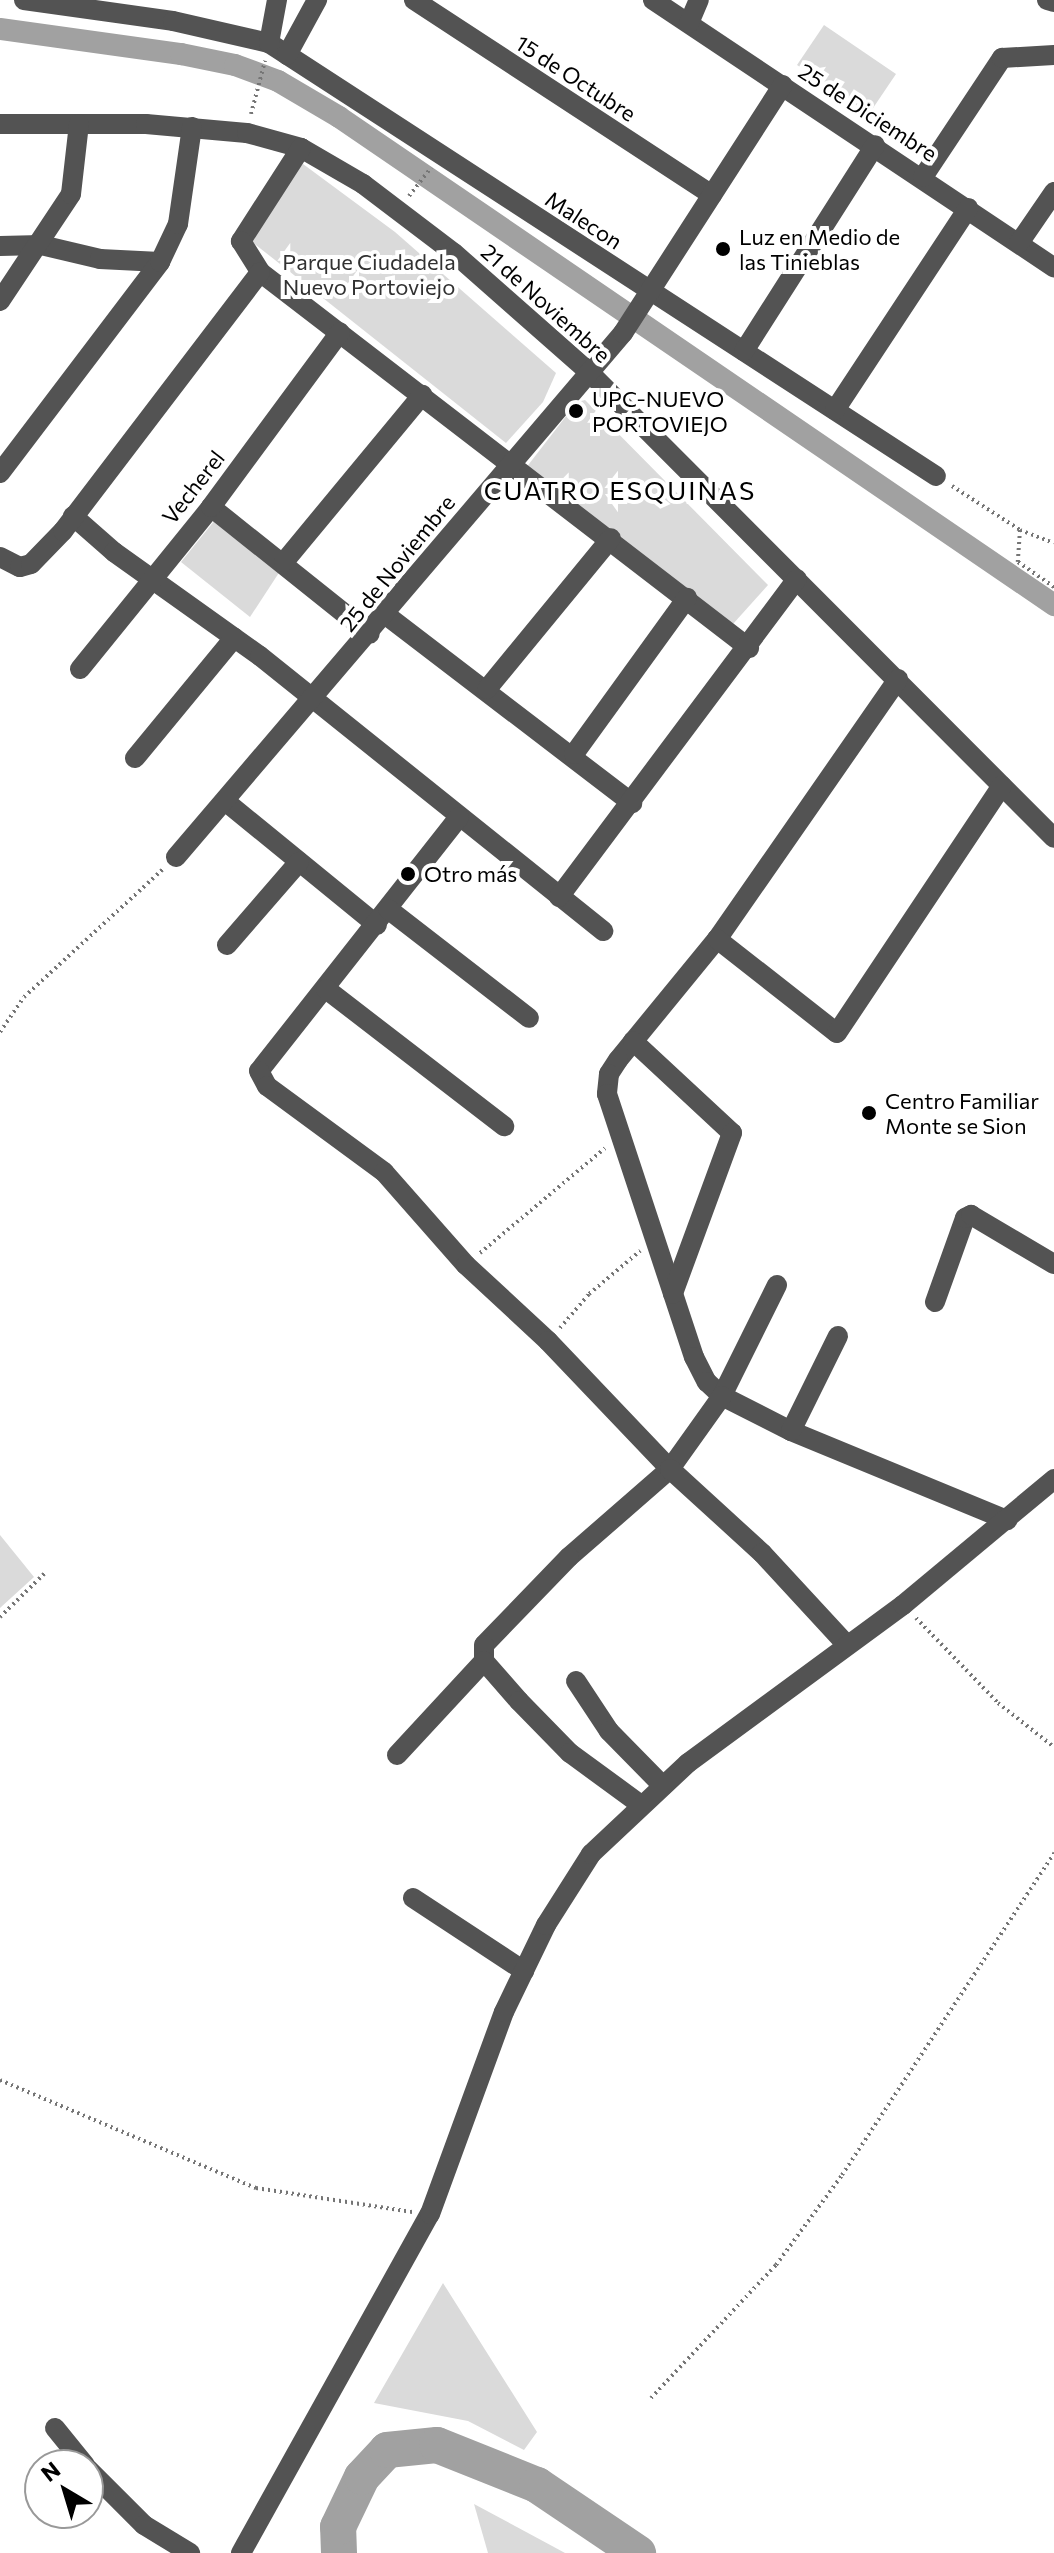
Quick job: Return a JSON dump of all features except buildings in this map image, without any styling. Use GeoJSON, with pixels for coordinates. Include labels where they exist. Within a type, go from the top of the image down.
{"type":"FeatureCollection","features":[{"type":"Feature","properties":{"kind":"street","name":"Malecon"},"geometry":{"type":"LineString","coordinates":[[24,0],[187,23],[269,43],[647,298],[744,351],[936,476]]}},
{"type":"Feature","properties":{"kind":"street"},"geometry":{"type":"LineString","coordinates":[[269,43],[277,0]]}},
{"type":"Feature","properties":{"kind":"street"},"geometry":{"type":"LineString","coordinates":[[287,55],[317,0]]}},
{"type":"Feature","properties":{"kind":"street","name":"15 de Octubre"},"geometry":{"type":"LineString","coordinates":[[414,0],[712,195]]}},
{"type":"Feature","properties":{"kind":"street","name":"25 de Diciembre"},"geometry":{"type":"LineString","coordinates":[[653,0],[1054,267]]}},
{"type":"Feature","properties":{"kind":"street"},"geometry":{"type":"LineString","coordinates":[[689,23],[699,0]]}},
{"type":"Feature","properties":{"kind":"street"},"geometry":{"type":"LineString","coordinates":[[1047,0],[1054,2]]}},
{"type":"Feature","properties":{"kind":"street"},"geometry":{"type":"LineString","coordinates":[[923,177],[1002,58],[1054,55]]}},
{"type":"Feature","properties":{"kind":"street","name":"25 de Noviembre"},"geometry":{"type":"LineString","coordinates":[[176,857],[314,700],[511,461],[623,333],[783,85]]}},
{"type":"Feature","properties":{"kind":"street","name":"21 de Noviembre"},"geometry":{"type":"LineString","coordinates":[[0,124],[192,127],[247,133],[301,148],[363,184],[454,253],[589,372],[1054,838]]}},
{"type":"Feature","properties":{"kind":"street"},"geometry":{"type":"LineString","coordinates":[[0,301],[41,245],[71,194],[79,124]]}},
{"type":"Feature","properties":{"kind":"street"},"geometry":{"type":"LineString","coordinates":[[0,473],[160,262],[178,224],[192,127]]}},
{"type":"Feature","properties":{"kind":"street"},"geometry":{"type":"LineString","coordinates":[[744,351],[875,145]]}},
{"type":"Feature","properties":{"kind":"street"},"geometry":{"type":"LineString","coordinates":[[301,148],[241,241],[260,272],[511,461],[749,648]]}},
{"type":"Feature","properties":{"kind":"street"},"geometry":{"type":"LineString","coordinates":[[1019,243],[1054,192]]}},
{"type":"Feature","properties":{"kind":"street"},"geometry":{"type":"LineString","coordinates":[[835,410],[968,208]]}},
{"type":"Feature","properties":{"kind":"street"},"geometry":{"type":"LineString","coordinates":[[0,246],[41,245],[100,259],[160,262]]}},
{"type":"Feature","properties":{"kind":"street"},"geometry":{"type":"LineString","coordinates":[[0,557],[20,567],[31,564],[73,516],[260,272]]}},
{"type":"Feature","properties":{"kind":"street","name":"Vecherel"},"geometry":{"type":"LineString","coordinates":[[80,669],[150,577],[211,507],[340,332]]}},
{"type":"Feature","properties":{"kind":"street"},"geometry":{"type":"LineString","coordinates":[[284,562],[422,395]]}},
{"type":"Feature","properties":{"kind":"street"},"geometry":{"type":"LineString","coordinates":[[211,507],[284,562],[370,634]]}},
{"type":"Feature","properties":{"kind":"street"},"geometry":{"type":"LineString","coordinates":[[73,516],[314,700],[603,931]]}},
{"type":"Feature","properties":{"kind":"street"},"geometry":{"type":"LineString","coordinates":[[487,689],[611,538]]}},
{"type":"Feature","properties":{"kind":"street"},"geometry":{"type":"LineString","coordinates":[[559,897],[749,648],[797,579]]}},
{"type":"Feature","properties":{"kind":"street"},"geometry":{"type":"LineString","coordinates":[[574,754],[687,598]]}},
{"type":"Feature","properties":{"kind":"street"},"geometry":{"type":"LineString","coordinates":[[386,615],[574,754],[632,803]]}},
{"type":"Feature","properties":{"kind":"street"},"geometry":{"type":"LineString","coordinates":[[135,758],[234,638]]}},
{"type":"Feature","properties":{"kind":"street"},"geometry":{"type":"LineString","coordinates":[[898,679],[717,939],[609,1074],[607,1094],[657,1237],[694,1357],[707,1382],[722,1396],[791,1431],[1007,1520]]}},
{"type":"Feature","properties":{"kind":"street"},"geometry":{"type":"LineString","coordinates":[[717,939],[837,1033],[1002,786]]}},
{"type":"Feature","properties":{"kind":"street"},"geometry":{"type":"LineString","coordinates":[[225,801],[299,862],[529,1018]]}},
{"type":"Feature","properties":{"kind":"street"},"geometry":{"type":"LineString","coordinates":[[459,817],[259,1071],[267,1086],[384,1172],[466,1265],[548,1341],[670,1469],[762,1553],[846,1644]]}},
{"type":"Feature","properties":{"kind":"street"},"geometry":{"type":"LineString","coordinates":[[227,945],[299,862]]}},
{"type":"Feature","properties":{"kind":"street"},"geometry":{"type":"LineString","coordinates":[[326,989],[504,1126]]}},
{"type":"Feature","properties":{"kind":"street"},"geometry":{"type":"LineString","coordinates":[[633,1041],[732,1133],[673,1293]]}},
{"type":"Feature","properties":{"kind":"street"},"geometry":{"type":"LineString","coordinates":[[935,1302],[965,1218],[971,1215],[1054,1264]]}},
{"type":"Feature","properties":{"kind":"street"},"geometry":{"type":"LineString","coordinates":[[397,1755],[484,1661],[484,1645],[569,1557],[670,1469],[722,1396],[777,1285]]}},
{"type":"Feature","properties":{"kind":"street"},"geometry":{"type":"LineString","coordinates":[[791,1431],[838,1336]]}},
{"type":"Feature","properties":{"kind":"street"},"geometry":{"type":"LineString","coordinates":[[241,2553],[430,2214],[524,1971],[591,1854],[663,1786],[846,1644],[903,1605],[1054,1479]]}},
{"type":"Feature","properties":{"kind":"street"},"geometry":{"type":"LineString","coordinates":[[484,1661],[570,1753],[641,1805]]}},
{"type":"Feature","properties":{"kind":"street"},"geometry":{"type":"LineString","coordinates":[[576,1681],[609,1731],[663,1786]]}},
{"type":"Feature","properties":{"kind":"street"},"geometry":{"type":"LineString","coordinates":[[413,1898],[524,1971]]}},
{"type":"Feature","properties":{"kind":"street"},"geometry":{"type":"LineString","coordinates":[[55,2428],[72,2449]]}},
{"type":"Feature","properties":{"kind":"street"},"geometry":{"type":"LineString","coordinates":[[104,2485],[144,2525],[190,2553]]}},
{"type":"Feature","properties":{"kind":"street"},"geometry":{"type":"LineString","coordinates":[[249,2553],[263,2516]]}},
{"type":"Feature","properties":{"kind":"path"},"geometry":{"type":"LineString","coordinates":[[255,93],[263,67]]}},
{"type":"Feature","properties":{"kind":"path"},"geometry":{"type":"LineString","coordinates":[[412,193],[429,171]]}},
{"type":"Feature","properties":{"kind":"path"},"geometry":{"type":"LineString","coordinates":[[936,476],[1020,530],[1054,543]]}},
{"type":"Feature","properties":{"kind":"path"},"geometry":{"type":"LineString","coordinates":[[1020,530],[1018,562],[1054,587]]}},
{"type":"Feature","properties":{"kind":"path"},"geometry":{"type":"LineString","coordinates":[[0,1032],[24,997],[176,857]]}},
{"type":"Feature","properties":{"kind":"path"},"geometry":{"type":"LineString","coordinates":[[466,1265],[621,1134]]}},
{"type":"Feature","properties":{"kind":"path"},"geometry":{"type":"LineString","coordinates":[[548,1341],[589,1294],[657,1237]]}},
{"type":"Feature","properties":{"kind":"path"},"geometry":{"type":"LineString","coordinates":[[0,1617],[46,1572]]}},
{"type":"Feature","properties":{"kind":"path"},"geometry":{"type":"LineString","coordinates":[[903,1605],[998,1703],[1054,1747]]}},
{"type":"Feature","properties":{"kind":"path"},"geometry":{"type":"LineString","coordinates":[[651,2398],[776,2265],[842,2175],[1054,1853]]}},
{"type":"Feature","properties":{"kind":"path"},"geometry":{"type":"LineString","coordinates":[[0,2080],[256,2188],[430,2214]]}},
{"type":"Feature","properties":{"kind":"green space"},"geometry":{"type":"Polygon","coordinates":[[[824,25],[896,74],[869,114],[797,65],[824,25]]]}},
{"type":"Feature","properties":{"kind":"green space","name":"Parque Ciudadela Nuevo Portoviejo"},"geometry":{"type":"Polygon","coordinates":[[[303,164],[395,232],[556,373],[543,402],[506,443],[251,241],[280,183],[303,164]]]}},
{"type":"Feature","properties":{"kind":"green space"},"geometry":{"type":"Polygon","coordinates":[[[585,400],[768,585],[733,624],[522,473],[577,402],[585,400]]]}},
{"type":"Feature","properties":{"kind":"green space"},"geometry":{"type":"Polygon","coordinates":[[[215,520],[284,565],[250,617],[181,562],[215,520]]]}},
{"type":"Feature","properties":{"kind":"green space"},"geometry":{"type":"Polygon","coordinates":[[[0,1535],[34,1577],[0,1608],[0,1535]]]}},
{"type":"Feature","properties":{"kind":"green space"},"geometry":{"type":"Polygon","coordinates":[[[443,2283],[537,2432],[524,2450],[468,2421],[374,2403],[443,2283]]]}},
{"type":"Feature","properties":{"kind":"green space"},"geometry":{"type":"Polygon","coordinates":[[[474,2504],[554,2547],[565,2553],[488,2553],[474,2504]]]}},
{"type":"Feature","properties":{"kind":"waterway"},"geometry":{"type":"LineString","coordinates":[[0,29],[181,54],[235,65],[278,81],[339,117],[1054,605]]}},
{"type":"Feature","properties":{"kind":"waterway"},"geometry":{"type":"LineString","coordinates":[[339,2553],[338,2527],[362,2477],[387,2450],[437,2445],[537,2485],[638,2553]]}},
{"type":"Feature","properties":{"kind":"place","name":"Luz en Medio de las Tinieblas"},"geometry":{"type":"Point","coordinates":[723,249]}},
{"type":"Feature","properties":{"kind":"place","name":"UPC-NUEVO PORTOVIEJO"},"geometry":{"type":"Point","coordinates":[576,411]}},
{"type":"Feature","properties":{"kind":"place","name":"Otro más"},"geometry":{"type":"Point","coordinates":[408,874]}},
{"type":"Feature","properties":{"kind":"place","name":"Centro Familiar Monte se Sion"},"geometry":{"type":"Point","coordinates":[869,1113]}},
{"type":"Feature","properties":{"kind":"district","name":"CUATRO ESQUINAS"},"geometry":{"type":"Point","coordinates":[620,490]}}]}
